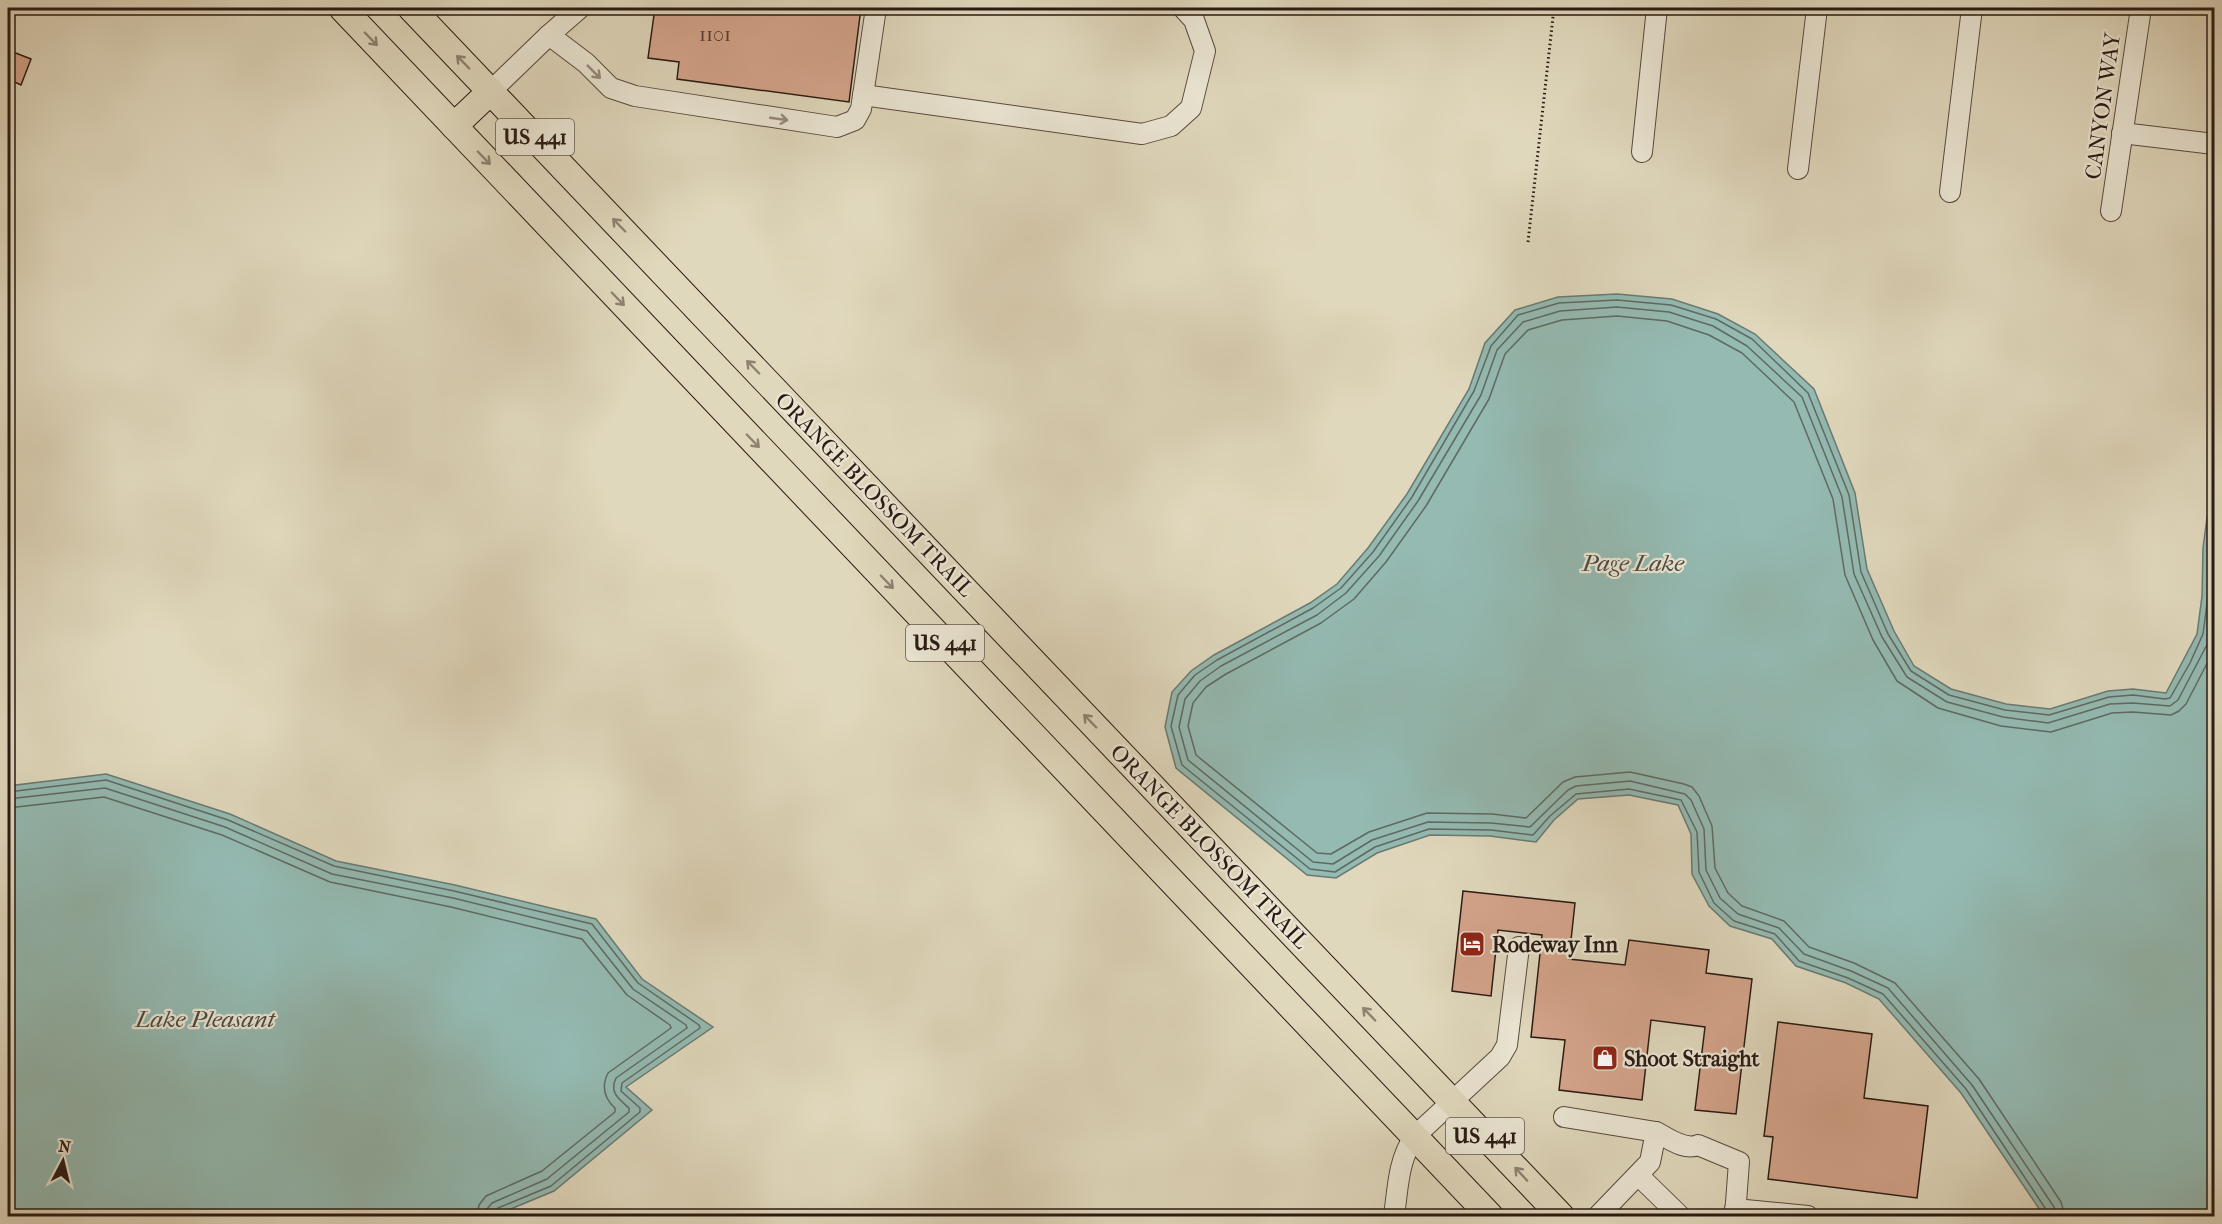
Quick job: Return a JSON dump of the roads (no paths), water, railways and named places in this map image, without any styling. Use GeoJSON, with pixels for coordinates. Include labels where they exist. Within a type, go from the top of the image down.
{"type":"FeatureCollection","features":[{"type":"Feature","properties":{"kind":"main road","name":"US 441"},"geometry":{"type":"LineString","coordinates":[[342,8],[1490,1216]]}},
{"type":"Feature","properties":{"kind":"main road","name":"ORANGE BLOSSOM TRAIL"},"geometry":{"type":"LineString","coordinates":[[411,8],[1561,1216]]}},
{"type":"Feature","properties":{"kind":"main road"},"geometry":{"type":"LineString","coordinates":[[454,126],[491,91]]}},
{"type":"Feature","properties":{"kind":"street"},"geometry":{"type":"LineString","coordinates":[[549,35],[586,63],[611,88],[635,96],[837,127],[855,120],[861,109],[876,8]]}},
{"type":"Feature","properties":{"kind":"street"},"geometry":{"type":"LineString","coordinates":[[863,95],[1142,134],[1171,126],[1191,108],[1204,51],[1194,20],[1183,8]]}},
{"type":"Feature","properties":{"kind":"street"},"geometry":{"type":"LineString","coordinates":[[1642,152],[1657,8]]}},
{"type":"Feature","properties":{"kind":"street"},"geometry":{"type":"LineString","coordinates":[[1798,169],[1817,8]]}},
{"type":"Feature","properties":{"kind":"street"},"geometry":{"type":"LineString","coordinates":[[1950,192],[1972,8]]}},
{"type":"Feature","properties":{"kind":"street","name":"CANYON WAY"},"geometry":{"type":"LineString","coordinates":[[2111,211],[2140,8]]}},
{"type":"Feature","properties":{"kind":"street"},"geometry":{"type":"LineString","coordinates":[[491,91],[575,9]]}},
{"type":"Feature","properties":{"kind":"street"},"geometry":{"type":"LineString","coordinates":[[2121,133],[2214,144]]}},
{"type":"Feature","properties":{"kind":"street"},"geometry":{"type":"LineString","coordinates":[[1394,1216],[1400,1167],[1405,1150],[1414,1137],[1500,1057],[1507,1045],[1519,947]]}},
{"type":"Feature","properties":{"kind":"street"},"geometry":{"type":"LineString","coordinates":[[1564,1117],[1656,1132],[1685,1146],[1692,1148],[1698,1145],[1739,1162],[1735,1213],[1808,1216]]}},
{"type":"Feature","properties":{"kind":"street"},"geometry":{"type":"LineString","coordinates":[[1598,1216],[1650,1162],[1656,1132]]}},
{"type":"Feature","properties":{"kind":"street"},"geometry":{"type":"LineString","coordinates":[[1638,1175],[1680,1216]]}},
{"type":"Feature","properties":{"kind":"water","name":"Page Lake"},"geometry":{"type":"Polygon","coordinates":[[[1617,294],[1672,299],[1718,314],[1755,334],[1814,389],[1855,493],[1867,569],[1894,631],[1914,666],[1951,689],[2006,704],[2050,709],[2108,691],[2133,689],[2166,693],[2197,634],[2202,596],[2203,548],[2214,465],[2214,1216],[2044,1216],[1961,1093],[1879,999],[1846,983],[1796,966],[1772,939],[1730,926],[1709,906],[1692,874],[1691,834],[1678,805],[1629,795],[1578,799],[1554,820],[1536,842],[1490,836],[1430,835],[1377,853],[1336,878],[1307,875],[1176,768],[1165,727],[1172,692],[1191,671],[1214,655],[1310,603],[1337,584],[1368,548],[1407,494],[1469,389],[1485,343],[1515,310],[1558,297],[1617,294]]]}},
{"type":"Feature","properties":{"kind":"water","name":"Lake Pleasant"},"geometry":{"type":"Polygon","coordinates":[[[106,774],[230,814],[336,861],[455,885],[596,919],[642,979],[713,1027],[626,1087],[652,1110],[554,1191],[494,1216],[8,1216],[8,786],[106,774]]]}},
{"type":"Feature","properties":{"kind":"place","name":"Rodeway Inn"},"geometry":{"type":"Point","coordinates":[1472,944]}},
{"type":"Feature","properties":{"kind":"place","name":"Shoot Straight"},"geometry":{"type":"Point","coordinates":[1605,1058]}}]}
